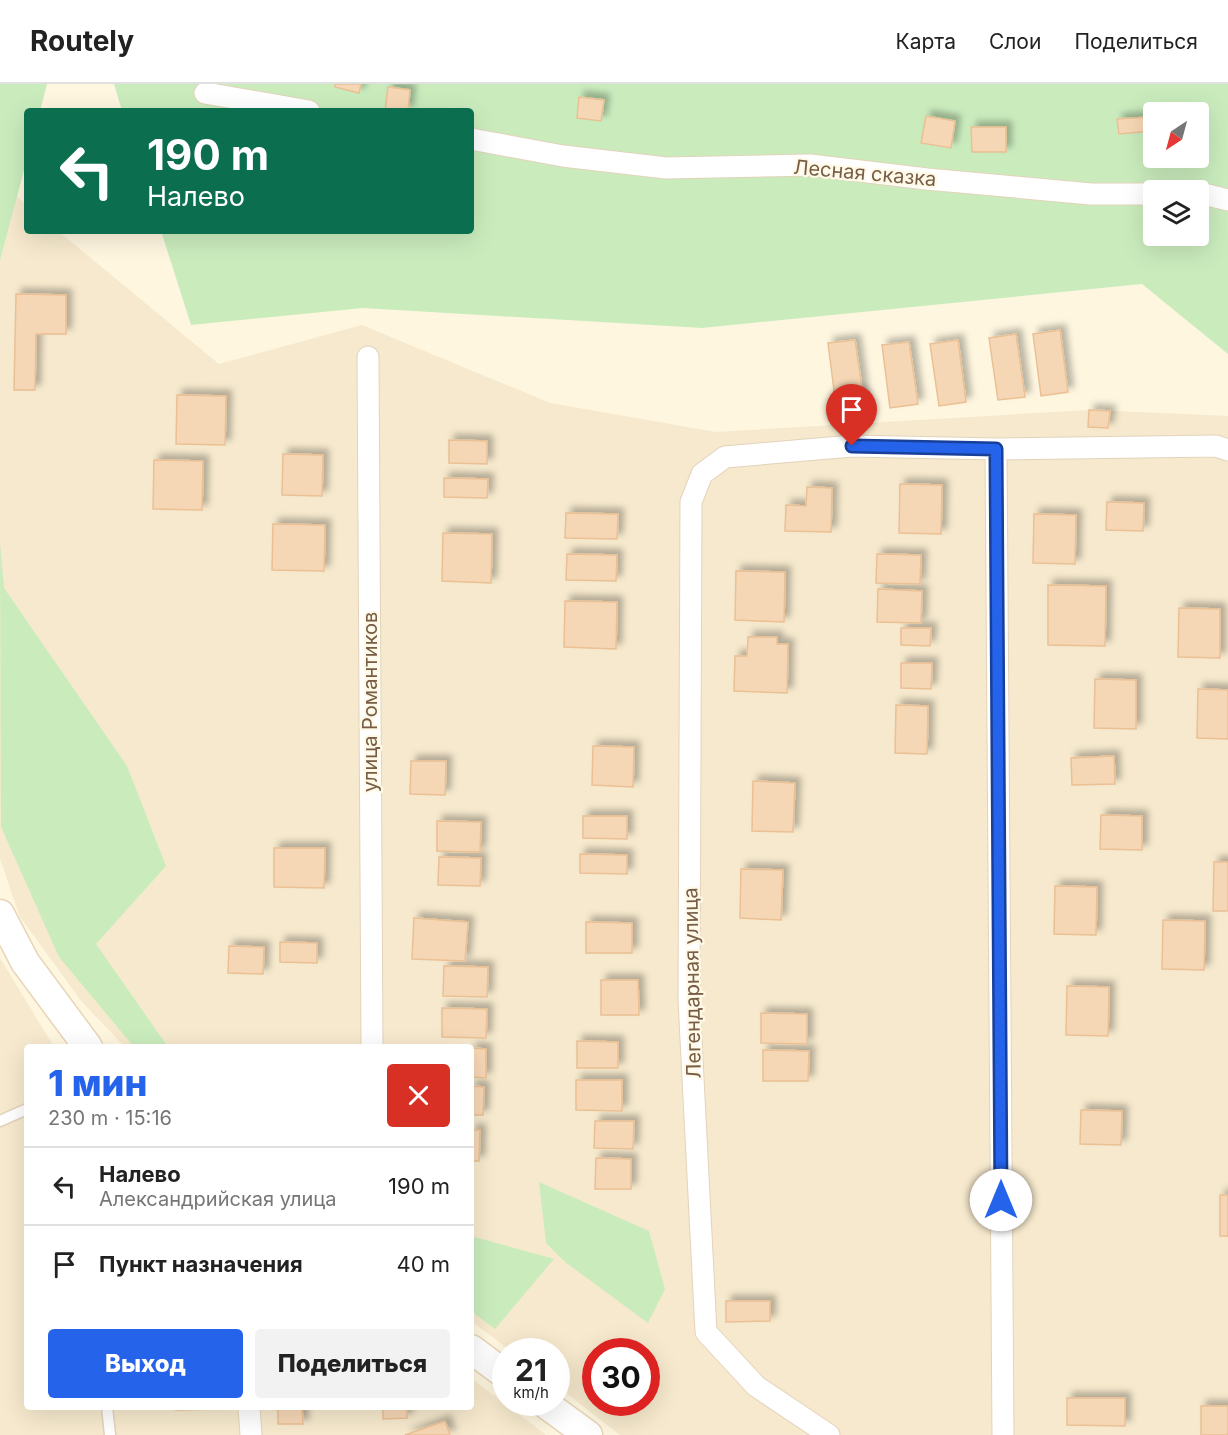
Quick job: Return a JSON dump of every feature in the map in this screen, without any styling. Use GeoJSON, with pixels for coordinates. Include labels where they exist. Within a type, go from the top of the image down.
{"type":"FeatureCollection","features":[{"type":"Feature","properties":{"kind":"main road"},"geometry":{"type":"LineString","coordinates":[[0,914],[25,962],[86,1044]]}},
{"type":"Feature","properties":{"kind":"main road"},"geometry":{"type":"LineString","coordinates":[[474,1351],[492,1365]]}},
{"type":"Feature","properties":{"kind":"main road"},"geometry":{"type":"LineString","coordinates":[[562,1416],[588,1435]]}},
{"type":"Feature","properties":{"kind":"street"},"geometry":{"type":"LineString","coordinates":[[205,93],[292,108]]}},
{"type":"Feature","properties":{"kind":"street","name":"Лесная сказка"},"geometry":{"type":"LineString","coordinates":[[474,140],[563,156],[666,168],[810,165],[927,179],[1091,194],[1143,194]]}},
{"type":"Feature","properties":{"kind":"street"},"geometry":{"type":"LineString","coordinates":[[1209,197],[1228,200]]}},
{"type":"Feature","properties":{"kind":"street","name":"улица Романтиков"},"geometry":{"type":"LineString","coordinates":[[368,357],[372,1044]]}},
{"type":"Feature","properties":{"kind":"street"},"geometry":{"type":"LineString","coordinates":[[1003,1435],[996,449],[1216,446],[1228,450]]}},
{"type":"Feature","properties":{"kind":"street","name":"Легендарная улица"},"geometry":{"type":"LineString","coordinates":[[829,1435],[756,1386],[706,1332],[689,1000],[691,501],[702,474],[725,457],[840,447],[996,449]]}},
{"type":"Feature","properties":{"kind":"street"},"geometry":{"type":"LineString","coordinates":[[249,1410],[251,1435]]}},
{"type":"Feature","properties":{"kind":"lane"},"geometry":{"type":"LineString","coordinates":[[0,1121],[24,1110]]}},
{"type":"Feature","properties":{"kind":"lane"},"geometry":{"type":"LineString","coordinates":[[107,1410],[110,1435]]}},
{"type":"Feature","properties":{"kind":"shaded area"},"geometry":{"type":"Polygon","coordinates":[[[0,182],[24,202],[24,234],[62,234],[219,364],[362,325],[550,403],[716,432],[1090,410],[1228,416],[1228,1435],[620,1435],[596,1416],[660,1416],[660,1338],[582,1338],[582,1405],[570,1396],[570,1338],[494,1338],[474,1323],[474,1044],[122,1044],[82,1002],[20,917],[0,859],[0,182]]]}},
{"type":"Feature","properties":{"kind":"shaded area"},"geometry":{"type":"Polygon","coordinates":[[[0,958],[52,1044],[24,1044],[24,1410],[474,1410],[474,1380],[492,1394],[492,1416],[521,1416],[546,1435],[0,1435],[0,958]]]}},
{"type":"Feature","properties":{"kind":"green space"},"geometry":{"type":"Polygon","coordinates":[[[0,84],[47,84],[41,108],[24,108],[24,170],[0,260],[0,84]]]}},
{"type":"Feature","properties":{"kind":"green space"},"geometry":{"type":"Polygon","coordinates":[[[114,84],[1228,84],[1228,354],[1142,284],[702,328],[363,308],[191,325],[162,234],[474,234],[474,108],[121,108],[114,84]]]}},
{"type":"Feature","properties":{"kind":"green space"},"geometry":{"type":"Polygon","coordinates":[[[0,543],[4,588],[127,766],[166,866],[96,944],[166,1044],[132,1044],[59,957],[1,827],[0,543]]]}},
{"type":"Feature","properties":{"kind":"green space"},"geometry":{"type":"Polygon","coordinates":[[[539,1182],[649,1231],[665,1289],[648,1323],[565,1262],[546,1243],[539,1182]]]}},
{"type":"Feature","properties":{"kind":"green space"},"geometry":{"type":"Polygon","coordinates":[[[474,1237],[554,1259],[495,1329],[474,1313],[474,1237]]]}},
{"type":"Feature","properties":{"kind":"building"},"geometry":{"type":"Polygon","coordinates":[[[335,84],[361,84],[359,93],[335,87],[335,84]]]}},
{"type":"Feature","properties":{"kind":"building"},"geometry":{"type":"Polygon","coordinates":[[[388,87],[410,90],[408,108],[385,108],[388,87]]]}},
{"type":"Feature","properties":{"kind":"building"},"geometry":{"type":"Polygon","coordinates":[[[579,97],[604,100],[601,121],[577,118],[579,97]]]}},
{"type":"Feature","properties":{"kind":"building"},"geometry":{"type":"Polygon","coordinates":[[[926,116],[955,121],[951,148],[921,143],[926,116]]]}},
{"type":"Feature","properties":{"kind":"building"},"geometry":{"type":"Polygon","coordinates":[[[1143,117],[1143,132],[1119,134],[1117,119],[1143,117]]]}},
{"type":"Feature","properties":{"kind":"building"},"geometry":{"type":"Polygon","coordinates":[[[971,127],[1006,127],[1006,152],[972,152],[971,127]]]}},
{"type":"Feature","properties":{"kind":"building"},"geometry":{"type":"Polygon","coordinates":[[[16,294],[66,295],[66,334],[36,334],[35,390],[14,390],[16,294]]]}},
{"type":"Feature","properties":{"kind":"building"},"geometry":{"type":"Polygon","coordinates":[[[1060,330],[1068,392],[1041,396],[1033,334],[1060,330]]]}},
{"type":"Feature","properties":{"kind":"building"},"geometry":{"type":"Polygon","coordinates":[[[1016,334],[1025,397],[998,400],[989,338],[1016,334]]]}},
{"type":"Feature","properties":{"kind":"building"},"geometry":{"type":"Polygon","coordinates":[[[855,340],[864,402],[836,406],[828,343],[855,340]]]}},
{"type":"Feature","properties":{"kind":"building"},"geometry":{"type":"Polygon","coordinates":[[[958,340],[966,402],[939,406],[930,344],[958,340]]]}},
{"type":"Feature","properties":{"kind":"building"},"geometry":{"type":"Polygon","coordinates":[[[909,342],[918,404],[890,408],[882,345],[909,342]]]}},
{"type":"Feature","properties":{"kind":"building"},"geometry":{"type":"Polygon","coordinates":[[[177,395],[226,396],[225,445],[176,444],[177,395]]]}},
{"type":"Feature","properties":{"kind":"building"},"geometry":{"type":"Polygon","coordinates":[[[1089,410],[1110,411],[1108,428],[1088,427],[1089,410]]]}},
{"type":"Feature","properties":{"kind":"building"},"geometry":{"type":"Polygon","coordinates":[[[449,440],[487,441],[487,464],[449,463],[449,440]]]}},
{"type":"Feature","properties":{"kind":"building"},"geometry":{"type":"Polygon","coordinates":[[[283,454],[323,455],[322,496],[282,495],[283,454]]]}},
{"type":"Feature","properties":{"kind":"building"},"geometry":{"type":"Polygon","coordinates":[[[154,460],[203,461],[202,510],[153,509],[154,460]]]}},
{"type":"Feature","properties":{"kind":"building"},"geometry":{"type":"Polygon","coordinates":[[[444,478],[488,479],[487,498],[444,497],[444,478]]]}},
{"type":"Feature","properties":{"kind":"building"},"geometry":{"type":"Polygon","coordinates":[[[900,484],[942,485],[941,534],[899,533],[900,484]]]}},
{"type":"Feature","properties":{"kind":"building"},"geometry":{"type":"Polygon","coordinates":[[[807,487],[832,488],[831,532],[785,531],[786,505],[806,506],[807,487]]]}},
{"type":"Feature","properties":{"kind":"building"},"geometry":{"type":"Polygon","coordinates":[[[1107,502],[1144,503],[1143,531],[1106,530],[1107,502]]]}},
{"type":"Feature","properties":{"kind":"building"},"geometry":{"type":"Polygon","coordinates":[[[566,513],[618,514],[617,539],[565,538],[566,513]]]}},
{"type":"Feature","properties":{"kind":"building"},"geometry":{"type":"Polygon","coordinates":[[[1034,514],[1076,515],[1075,564],[1033,563],[1034,514]]]}},
{"type":"Feature","properties":{"kind":"building"},"geometry":{"type":"Polygon","coordinates":[[[273,524],[325,525],[324,571],[272,570],[273,524]]]}},
{"type":"Feature","properties":{"kind":"building"},"geometry":{"type":"Polygon","coordinates":[[[443,533],[492,534],[491,583],[442,581],[443,533]]]}},
{"type":"Feature","properties":{"kind":"building"},"geometry":{"type":"Polygon","coordinates":[[[567,554],[617,555],[616,581],[566,580],[567,554]]]}},
{"type":"Feature","properties":{"kind":"building"},"geometry":{"type":"Polygon","coordinates":[[[877,554],[921,555],[920,584],[876,583],[877,554]]]}},
{"type":"Feature","properties":{"kind":"building"},"geometry":{"type":"Polygon","coordinates":[[[736,571],[785,572],[784,622],[735,620],[736,571]]]}},
{"type":"Feature","properties":{"kind":"building"},"geometry":{"type":"Polygon","coordinates":[[[1048,585],[1106,586],[1105,646],[1048,645],[1048,585]]]}},
{"type":"Feature","properties":{"kind":"building"},"geometry":{"type":"Polygon","coordinates":[[[878,589],[922,591],[921,623],[877,622],[878,589]]]}},
{"type":"Feature","properties":{"kind":"building"},"geometry":{"type":"Polygon","coordinates":[[[565,601],[617,602],[616,649],[564,647],[565,601]]]}},
{"type":"Feature","properties":{"kind":"building"},"geometry":{"type":"Polygon","coordinates":[[[1179,608],[1220,609],[1220,658],[1178,657],[1179,608]]]}},
{"type":"Feature","properties":{"kind":"building"},"geometry":{"type":"Polygon","coordinates":[[[901,628],[931,628],[930,646],[901,645],[901,628]]]}},
{"type":"Feature","properties":{"kind":"building"},"geometry":{"type":"Polygon","coordinates":[[[748,637],[777,637],[777,644],[788,644],[787,693],[734,691],[735,656],[747,656],[748,637]]]}},
{"type":"Feature","properties":{"kind":"building"},"geometry":{"type":"Polygon","coordinates":[[[901,663],[932,663],[931,689],[901,688],[901,663]]]}},
{"type":"Feature","properties":{"kind":"building"},"geometry":{"type":"Polygon","coordinates":[[[1095,679],[1136,680],[1136,729],[1094,728],[1095,679]]]}},
{"type":"Feature","properties":{"kind":"building"},"geometry":{"type":"Polygon","coordinates":[[[1198,689],[1228,690],[1228,739],[1197,738],[1198,689]]]}},
{"type":"Feature","properties":{"kind":"building"},"geometry":{"type":"Polygon","coordinates":[[[896,705],[928,706],[927,754],[895,753],[896,705]]]}},
{"type":"Feature","properties":{"kind":"building"},"geometry":{"type":"Polygon","coordinates":[[[593,746],[634,747],[633,787],[592,785],[593,746]]]}},
{"type":"Feature","properties":{"kind":"building"},"geometry":{"type":"Polygon","coordinates":[[[1114,756],[1115,784],[1072,785],[1071,758],[1114,756]]]}},
{"type":"Feature","properties":{"kind":"building"},"geometry":{"type":"Polygon","coordinates":[[[411,761],[446,761],[445,795],[410,794],[411,761]]]}},
{"type":"Feature","properties":{"kind":"building"},"geometry":{"type":"Polygon","coordinates":[[[753,781],[795,783],[793,832],[752,831],[753,781]]]}},
{"type":"Feature","properties":{"kind":"building"},"geometry":{"type":"Polygon","coordinates":[[[1101,815],[1142,816],[1142,850],[1100,849],[1101,815]]]}},
{"type":"Feature","properties":{"kind":"building"},"geometry":{"type":"Polygon","coordinates":[[[583,816],[627,816],[627,839],[583,838],[583,816]]]}},
{"type":"Feature","properties":{"kind":"building"},"geometry":{"type":"Polygon","coordinates":[[[437,821],[481,822],[480,852],[437,851],[437,821]]]}},
{"type":"Feature","properties":{"kind":"building"},"geometry":{"type":"Polygon","coordinates":[[[274,848],[325,848],[324,888],[274,887],[274,848]]]}},
{"type":"Feature","properties":{"kind":"building"},"geometry":{"type":"Polygon","coordinates":[[[580,854],[627,855],[627,874],[580,873],[580,854]]]}},
{"type":"Feature","properties":{"kind":"building"},"geometry":{"type":"Polygon","coordinates":[[[439,857],[481,858],[480,886],[438,885],[439,857]]]}},
{"type":"Feature","properties":{"kind":"building"},"geometry":{"type":"Polygon","coordinates":[[[1214,862],[1228,862],[1228,911],[1213,911],[1214,862]]]}},
{"type":"Feature","properties":{"kind":"building"},"geometry":{"type":"Polygon","coordinates":[[[741,869],[783,870],[781,920],[740,918],[741,869]]]}},
{"type":"Feature","properties":{"kind":"building"},"geometry":{"type":"Polygon","coordinates":[[[1055,886],[1097,887],[1096,935],[1054,934],[1055,886]]]}},
{"type":"Feature","properties":{"kind":"building"},"geometry":{"type":"Polygon","coordinates":[[[414,918],[468,922],[465,961],[412,959],[414,918]]]}},
{"type":"Feature","properties":{"kind":"building"},"geometry":{"type":"Polygon","coordinates":[[[1163,920],[1205,921],[1204,970],[1162,969],[1163,920]]]}},
{"type":"Feature","properties":{"kind":"building"},"geometry":{"type":"Polygon","coordinates":[[[586,922],[632,923],[632,953],[586,953],[586,922]]]}},
{"type":"Feature","properties":{"kind":"building"},"geometry":{"type":"Polygon","coordinates":[[[280,942],[317,943],[317,963],[280,962],[280,942]]]}},
{"type":"Feature","properties":{"kind":"building"},"geometry":{"type":"Polygon","coordinates":[[[229,946],[264,947],[263,974],[228,973],[229,946]]]}},
{"type":"Feature","properties":{"kind":"building"},"geometry":{"type":"Polygon","coordinates":[[[444,966],[488,967],[487,997],[443,996],[444,966]]]}},
{"type":"Feature","properties":{"kind":"building"},"geometry":{"type":"Polygon","coordinates":[[[601,980],[638,980],[639,1015],[601,1015],[601,980]]]}},
{"type":"Feature","properties":{"kind":"building"},"geometry":{"type":"Polygon","coordinates":[[[1067,986],[1109,987],[1108,1036],[1066,1035],[1067,986]]]}},
{"type":"Feature","properties":{"kind":"building"},"geometry":{"type":"Polygon","coordinates":[[[442,1008],[487,1009],[486,1038],[442,1037],[442,1008]]]}},
{"type":"Feature","properties":{"kind":"building"},"geometry":{"type":"Polygon","coordinates":[[[761,1013],[807,1014],[807,1044],[761,1043],[761,1013]]]}},
{"type":"Feature","properties":{"kind":"building"},"geometry":{"type":"Polygon","coordinates":[[[577,1041],[618,1042],[618,1068],[577,1068],[577,1041]]]}},
{"type":"Feature","properties":{"kind":"building"},"geometry":{"type":"Polygon","coordinates":[[[474,1048],[486,1049],[486,1078],[474,1077],[474,1048]]]}},
{"type":"Feature","properties":{"kind":"building"},"geometry":{"type":"Polygon","coordinates":[[[763,1050],[809,1051],[808,1081],[763,1081],[763,1050]]]}},
{"type":"Feature","properties":{"kind":"building"},"geometry":{"type":"Polygon","coordinates":[[[576,1080],[622,1080],[622,1111],[576,1110],[576,1080]]]}},
{"type":"Feature","properties":{"kind":"building"},"geometry":{"type":"Polygon","coordinates":[[[474,1086],[484,1087],[483,1115],[474,1115],[474,1086]]]}},
{"type":"Feature","properties":{"kind":"building"},"geometry":{"type":"Polygon","coordinates":[[[1081,1110],[1122,1111],[1121,1145],[1080,1144],[1081,1110]]]}},
{"type":"Feature","properties":{"kind":"building"},"geometry":{"type":"Polygon","coordinates":[[[595,1121],[634,1121],[633,1149],[594,1148],[595,1121]]]}},
{"type":"Feature","properties":{"kind":"building"},"geometry":{"type":"Polygon","coordinates":[[[474,1130],[480,1130],[479,1161],[474,1161],[474,1130]]]}},
{"type":"Feature","properties":{"kind":"building"},"geometry":{"type":"Polygon","coordinates":[[[596,1158],[631,1159],[631,1189],[595,1189],[596,1158]]]}},
{"type":"Feature","properties":{"kind":"building"},"geometry":{"type":"Polygon","coordinates":[[[1220,1195],[1228,1195],[1228,1236],[1220,1236],[1220,1195]]]}},
{"type":"Feature","properties":{"kind":"building"},"geometry":{"type":"Polygon","coordinates":[[[726,1301],[770,1301],[770,1321],[726,1322],[726,1301]]]}},
{"type":"Feature","properties":{"kind":"building"},"geometry":{"type":"Polygon","coordinates":[[[1067,1398],[1125,1398],[1125,1426],[1067,1425],[1067,1398]]]}},
{"type":"Feature","properties":{"kind":"building"},"geometry":{"type":"Polygon","coordinates":[[[1201,1406],[1228,1406],[1228,1435],[1201,1435],[1201,1406]]]}},
{"type":"Feature","properties":{"kind":"building"},"geometry":{"type":"Polygon","coordinates":[[[278,1410],[302,1410],[303,1424],[278,1424],[278,1410]]]}},
{"type":"Feature","properties":{"kind":"building"},"geometry":{"type":"Polygon","coordinates":[[[383,1410],[407,1410],[407,1418],[383,1419],[383,1410]]]}},
{"type":"Feature","properties":{"kind":"building"},"geometry":{"type":"Polygon","coordinates":[[[445,1421],[450,1435],[405,1435],[445,1421]]]}},
{"type":"Feature","properties":{"kind":"route"},"geometry":{"type":"LineString","coordinates":[[852,446],[996,449],[1001,1200]]}}]}
